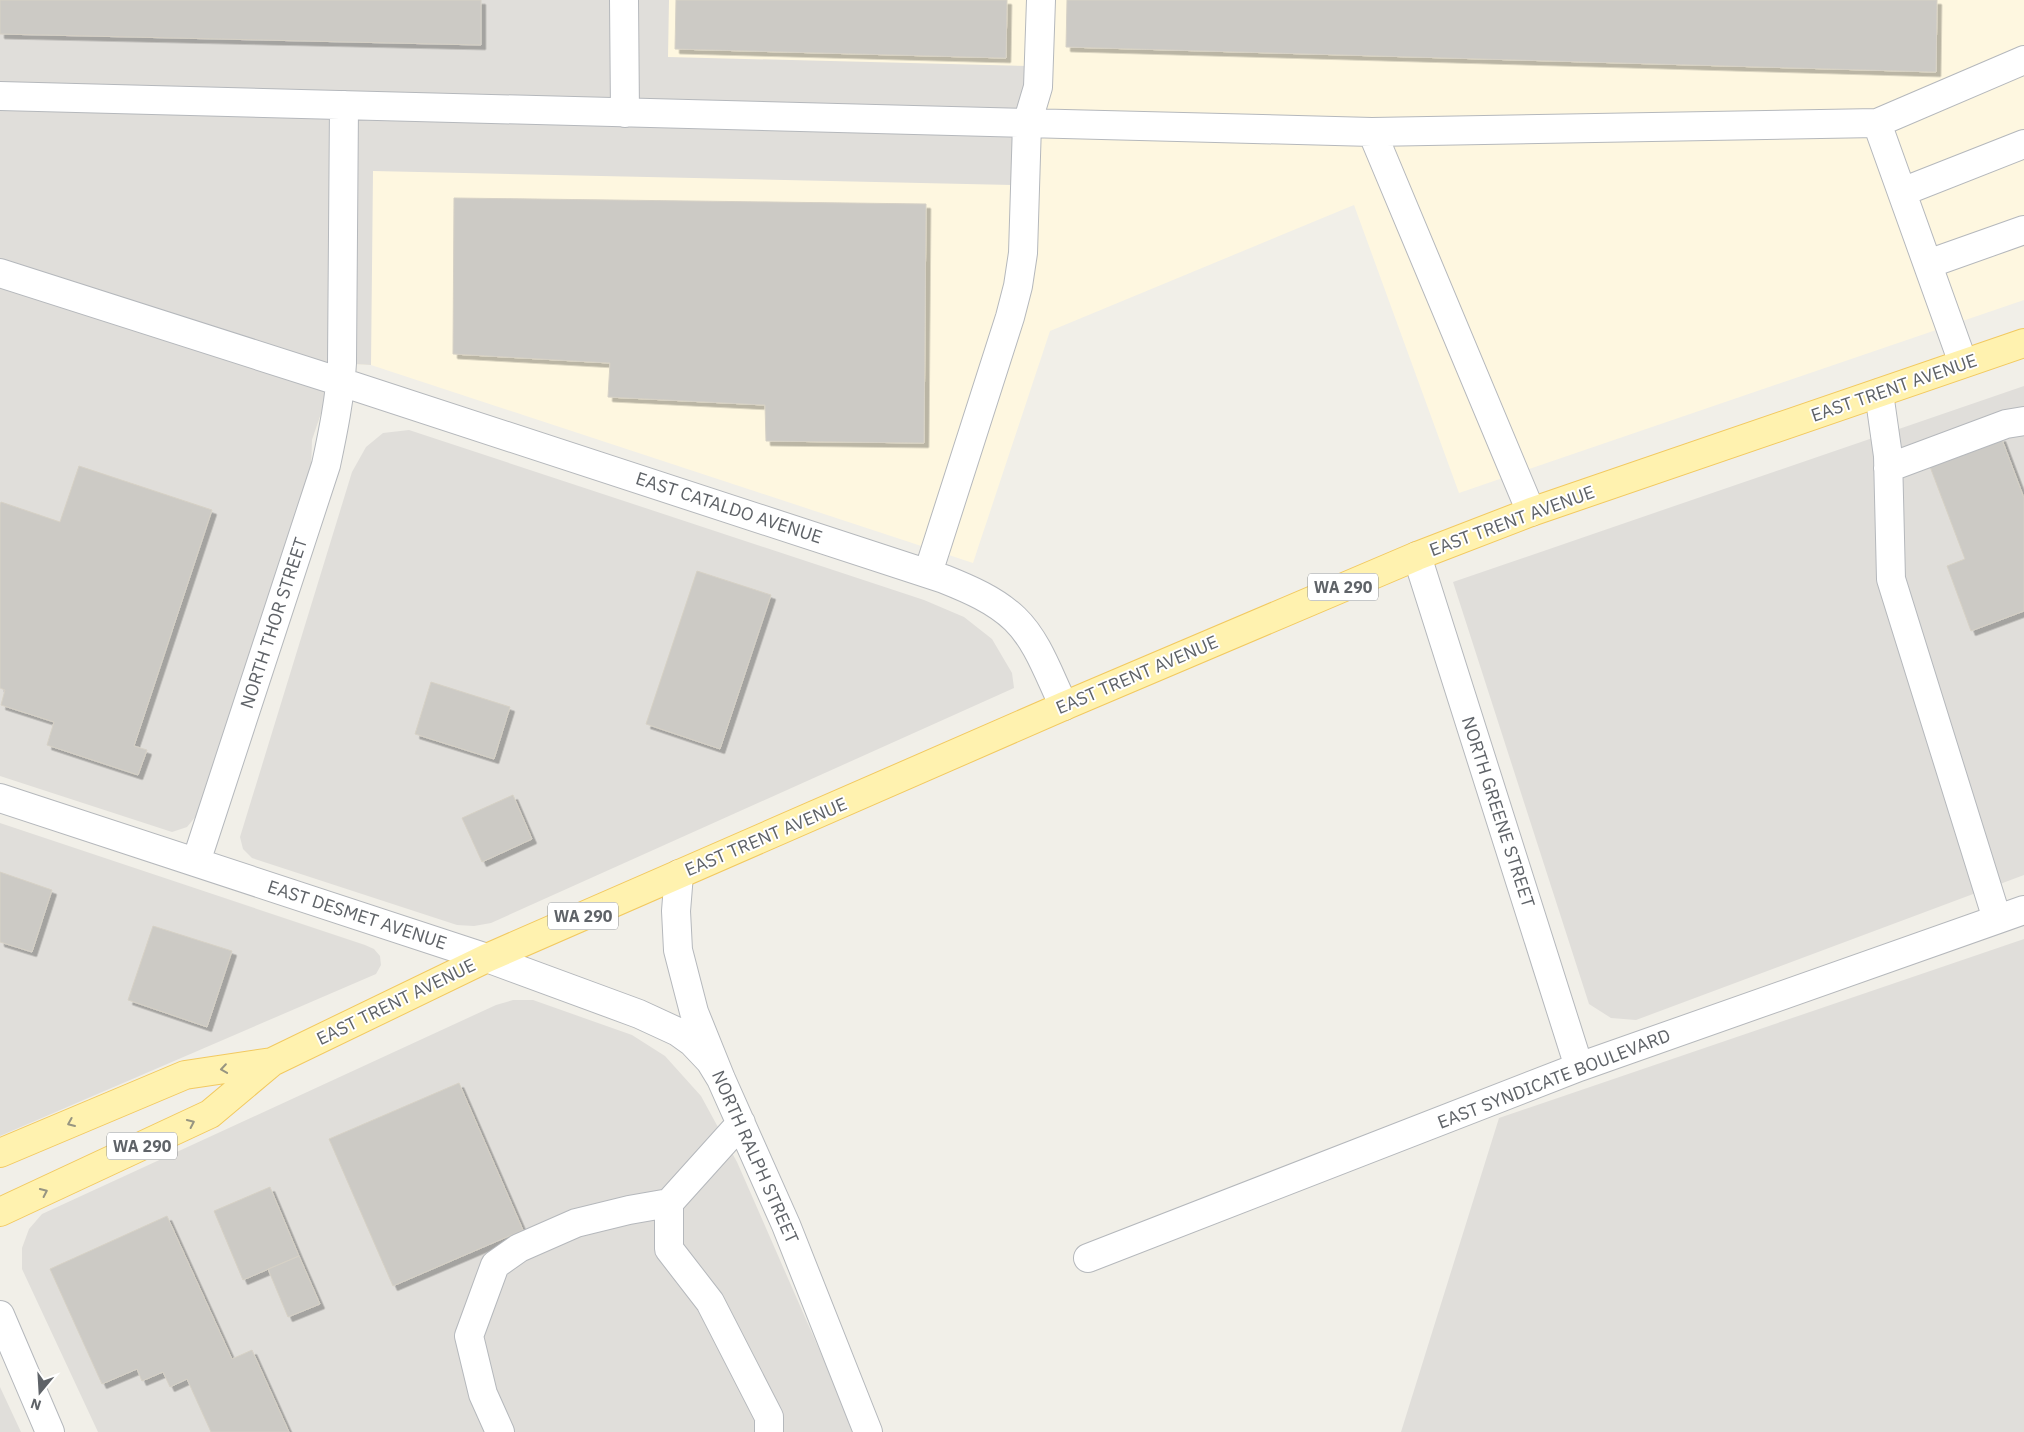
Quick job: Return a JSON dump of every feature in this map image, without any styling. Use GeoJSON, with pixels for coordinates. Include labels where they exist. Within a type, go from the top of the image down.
{"type":"FeatureCollection","features":[{"type":"Feature","properties":{"kind":"main road","name":"EAST TRENT AVENUE"},"geometry":{"type":"LineString","coordinates":[[0,1212],[210,1114],[272,1062],[486,958],[1064,706],[1417,556],[1532,512],[2024,343]]}},
{"type":"Feature","properties":{"kind":"main road","name":"EAST TRENT AVENUE"},"geometry":{"type":"LineString","coordinates":[[0,1153],[185,1075],[272,1062]]}},
{"type":"Feature","properties":{"kind":"street"},"geometry":{"type":"LineString","coordinates":[[624,0],[625,113]]}},
{"type":"Feature","properties":{"kind":"street"},"geometry":{"type":"LineString","coordinates":[[928,573],[1010,317],[1018,286],[1023,253],[1027,124],[1038,87],[1041,0]]}},
{"type":"Feature","properties":{"kind":"street"},"geometry":{"type":"LineString","coordinates":[[0,96],[1372,132],[1877,123],[2024,60]]}},
{"type":"Feature","properties":{"kind":"street","name":"NORTH THOR STREET"},"geometry":{"type":"LineString","coordinates":[[196,862],[326,465],[334,430],[341,382],[344,105]]}},
{"type":"Feature","properties":{"kind":"street"},"geometry":{"type":"LineString","coordinates":[[1877,123],[1963,364]]}},
{"type":"Feature","properties":{"kind":"street"},"geometry":{"type":"LineString","coordinates":[[1372,132],[1532,512]]}},
{"type":"Feature","properties":{"kind":"street"},"geometry":{"type":"LineString","coordinates":[[1902,192],[2024,144]]}},
{"type":"Feature","properties":{"kind":"street"},"geometry":{"type":"LineString","coordinates":[[1928,264],[2024,230]]}},
{"type":"Feature","properties":{"kind":"street","name":"EAST CATALDO AVENUE"},"geometry":{"type":"LineString","coordinates":[[2,279],[341,382],[928,573],[975,592],[998,605],[1016,619],[1037,650],[1064,706]]}},
{"type":"Feature","properties":{"kind":"street"},"geometry":{"type":"LineString","coordinates":[[1879,393],[1888,468],[1891,579],[1998,919]]}},
{"type":"Feature","properties":{"kind":"street"},"geometry":{"type":"LineString","coordinates":[[1888,468],[2006,424],[2024,421]]}},
{"type":"Feature","properties":{"kind":"street","name":"NORTH GREENE STREET"},"geometry":{"type":"LineString","coordinates":[[1417,556],[1579,1067]]}},
{"type":"Feature","properties":{"kind":"street","name":"EAST DESMET AVENUE"},"geometry":{"type":"LineString","coordinates":[[0,798],[486,958],[625,1008],[678,1032],[701,1050],[721,1079]]}},
{"type":"Feature","properties":{"kind":"street","name":"NORTH RALPH STREET"},"geometry":{"type":"LineString","coordinates":[[679,874],[676,911],[678,950],[694,1012],[721,1079],[786,1225],[868,1432]]}},
{"type":"Feature","properties":{"kind":"street","name":"EAST SYNDICATE BOULEVARD"},"geometry":{"type":"LineString","coordinates":[[1088,1258],[1579,1067],[2024,910]]}},
{"type":"Feature","properties":{"kind":"street"},"geometry":{"type":"LineString","coordinates":[[500,1432],[483,1394],[469,1336],[495,1265],[519,1248],[576,1223],[629,1210],[670,1203],[741,1123]]}},
{"type":"Feature","properties":{"kind":"street"},"geometry":{"type":"LineString","coordinates":[[670,1203],[669,1250],[710,1302],[769,1417],[769,1432]]}},
{"type":"Feature","properties":{"kind":"street"},"geometry":{"type":"LineString","coordinates":[[0,1315],[50,1432]]}},
{"type":"Feature","properties":{"kind":"shaded area"},"geometry":{"type":"Polygon","coordinates":[[[0,0],[2024,0],[2024,300],[1459,493],[1354,205],[1050,331],[973,563],[371,365],[352,364],[329,390],[312,440],[0,0]]]}},
{"type":"Feature","properties":{"kind":"shaded area"},"geometry":{"type":"Polygon","coordinates":[[[0,0],[669,0],[668,57],[1031,66],[1012,185],[373,171],[371,365],[352,364],[329,390],[312,440],[311,472],[202,809],[187,827],[172,832],[0,776],[0,0]]]}},
{"type":"Feature","properties":{"kind":"shaded area"},"geometry":{"type":"Polygon","coordinates":[[[2024,386],[2024,875],[1636,1020],[1611,1018],[1589,1004],[1453,582],[2024,386]]]}},
{"type":"Feature","properties":{"kind":"shaded area"},"geometry":{"type":"Polygon","coordinates":[[[409,430],[924,600],[964,617],[992,639],[1012,673],[1014,688],[491,923],[474,926],[457,925],[252,858],[243,849],[240,837],[352,472],[366,447],[383,433],[409,430]]]}},
{"type":"Feature","properties":{"kind":"shaded area"},"geometry":{"type":"Polygon","coordinates":[[[0,823],[365,945],[374,949],[380,956],[381,965],[376,974],[0,1136],[0,823]]]}},
{"type":"Feature","properties":{"kind":"shaded area"},"geometry":{"type":"Polygon","coordinates":[[[2024,939],[2024,1432],[1401,1432],[1499,1118],[2024,939]]]}},
{"type":"Feature","properties":{"kind":"shaded area"},"geometry":{"type":"Polygon","coordinates":[[[513,1000],[533,1000],[632,1035],[665,1056],[701,1096],[737,1162],[840,1397],[852,1432],[98,1432],[22,1269],[22,1248],[29,1229],[42,1214],[496,1005],[513,1000]]]}},
{"type":"Feature","properties":{"kind":"shaded area"},"geometry":{"type":"Polygon","coordinates":[[[0,1387],[21,1432],[0,1432],[0,1387]]]}},
{"type":"Feature","properties":{"kind":"building"},"geometry":{"type":"Polygon","coordinates":[[[0,0],[481,0],[481,45],[0,34],[0,0]]]}},
{"type":"Feature","properties":{"kind":"building"},"geometry":{"type":"Polygon","coordinates":[[[676,0],[1007,0],[1006,58],[675,49],[676,0]]]}},
{"type":"Feature","properties":{"kind":"building"},"geometry":{"type":"Polygon","coordinates":[[[1067,0],[1937,0],[1936,72],[1066,47],[1067,0]]]}},
{"type":"Feature","properties":{"kind":"building"},"geometry":{"type":"Polygon","coordinates":[[[454,198],[926,204],[924,443],[766,441],[765,405],[608,397],[610,363],[453,354],[454,198]]]}},
{"type":"Feature","properties":{"kind":"building"},"geometry":{"type":"Polygon","coordinates":[[[2001,437],[2024,498],[2024,611],[1971,631],[1947,566],[1965,559],[1929,464],[2001,437]]]}},
{"type":"Feature","properties":{"kind":"building"},"geometry":{"type":"Polygon","coordinates":[[[79,466],[212,510],[134,746],[147,750],[138,775],[47,745],[54,722],[1,705],[5,690],[0,688],[0,505],[1,502],[60,522],[79,466]]]}},
{"type":"Feature","properties":{"kind":"building"},"geometry":{"type":"Polygon","coordinates":[[[697,571],[771,595],[720,749],[646,724],[697,571]]]}},
{"type":"Feature","properties":{"kind":"building"},"geometry":{"type":"Polygon","coordinates":[[[431,682],[510,707],[494,759],[415,734],[431,682]]]}},
{"type":"Feature","properties":{"kind":"building"},"geometry":{"type":"Polygon","coordinates":[[[513,795],[532,839],[482,862],[462,818],[513,795]]]}},
{"type":"Feature","properties":{"kind":"building"},"geometry":{"type":"Polygon","coordinates":[[[0,872],[52,890],[32,952],[0,942],[0,872]]]}},
{"type":"Feature","properties":{"kind":"building"},"geometry":{"type":"Polygon","coordinates":[[[153,926],[232,951],[207,1027],[128,1000],[153,926]]]}},
{"type":"Feature","properties":{"kind":"building"},"geometry":{"type":"Polygon","coordinates":[[[459,1083],[523,1230],[393,1286],[329,1139],[459,1083]]]}},
{"type":"Feature","properties":{"kind":"building"},"geometry":{"type":"Polygon","coordinates":[[[270,1187],[299,1256],[243,1280],[214,1211],[270,1187]]]}},
{"type":"Feature","properties":{"kind":"building"},"geometry":{"type":"Polygon","coordinates":[[[167,1216],[232,1359],[252,1350],[289,1432],[211,1432],[187,1379],[170,1387],[163,1372],[142,1381],[137,1369],[102,1384],[50,1269],[167,1216]]]}},
{"type":"Feature","properties":{"kind":"building"},"geometry":{"type":"Polygon","coordinates":[[[299,1256],[320,1304],[288,1317],[268,1269],[299,1256]]]}}]}
